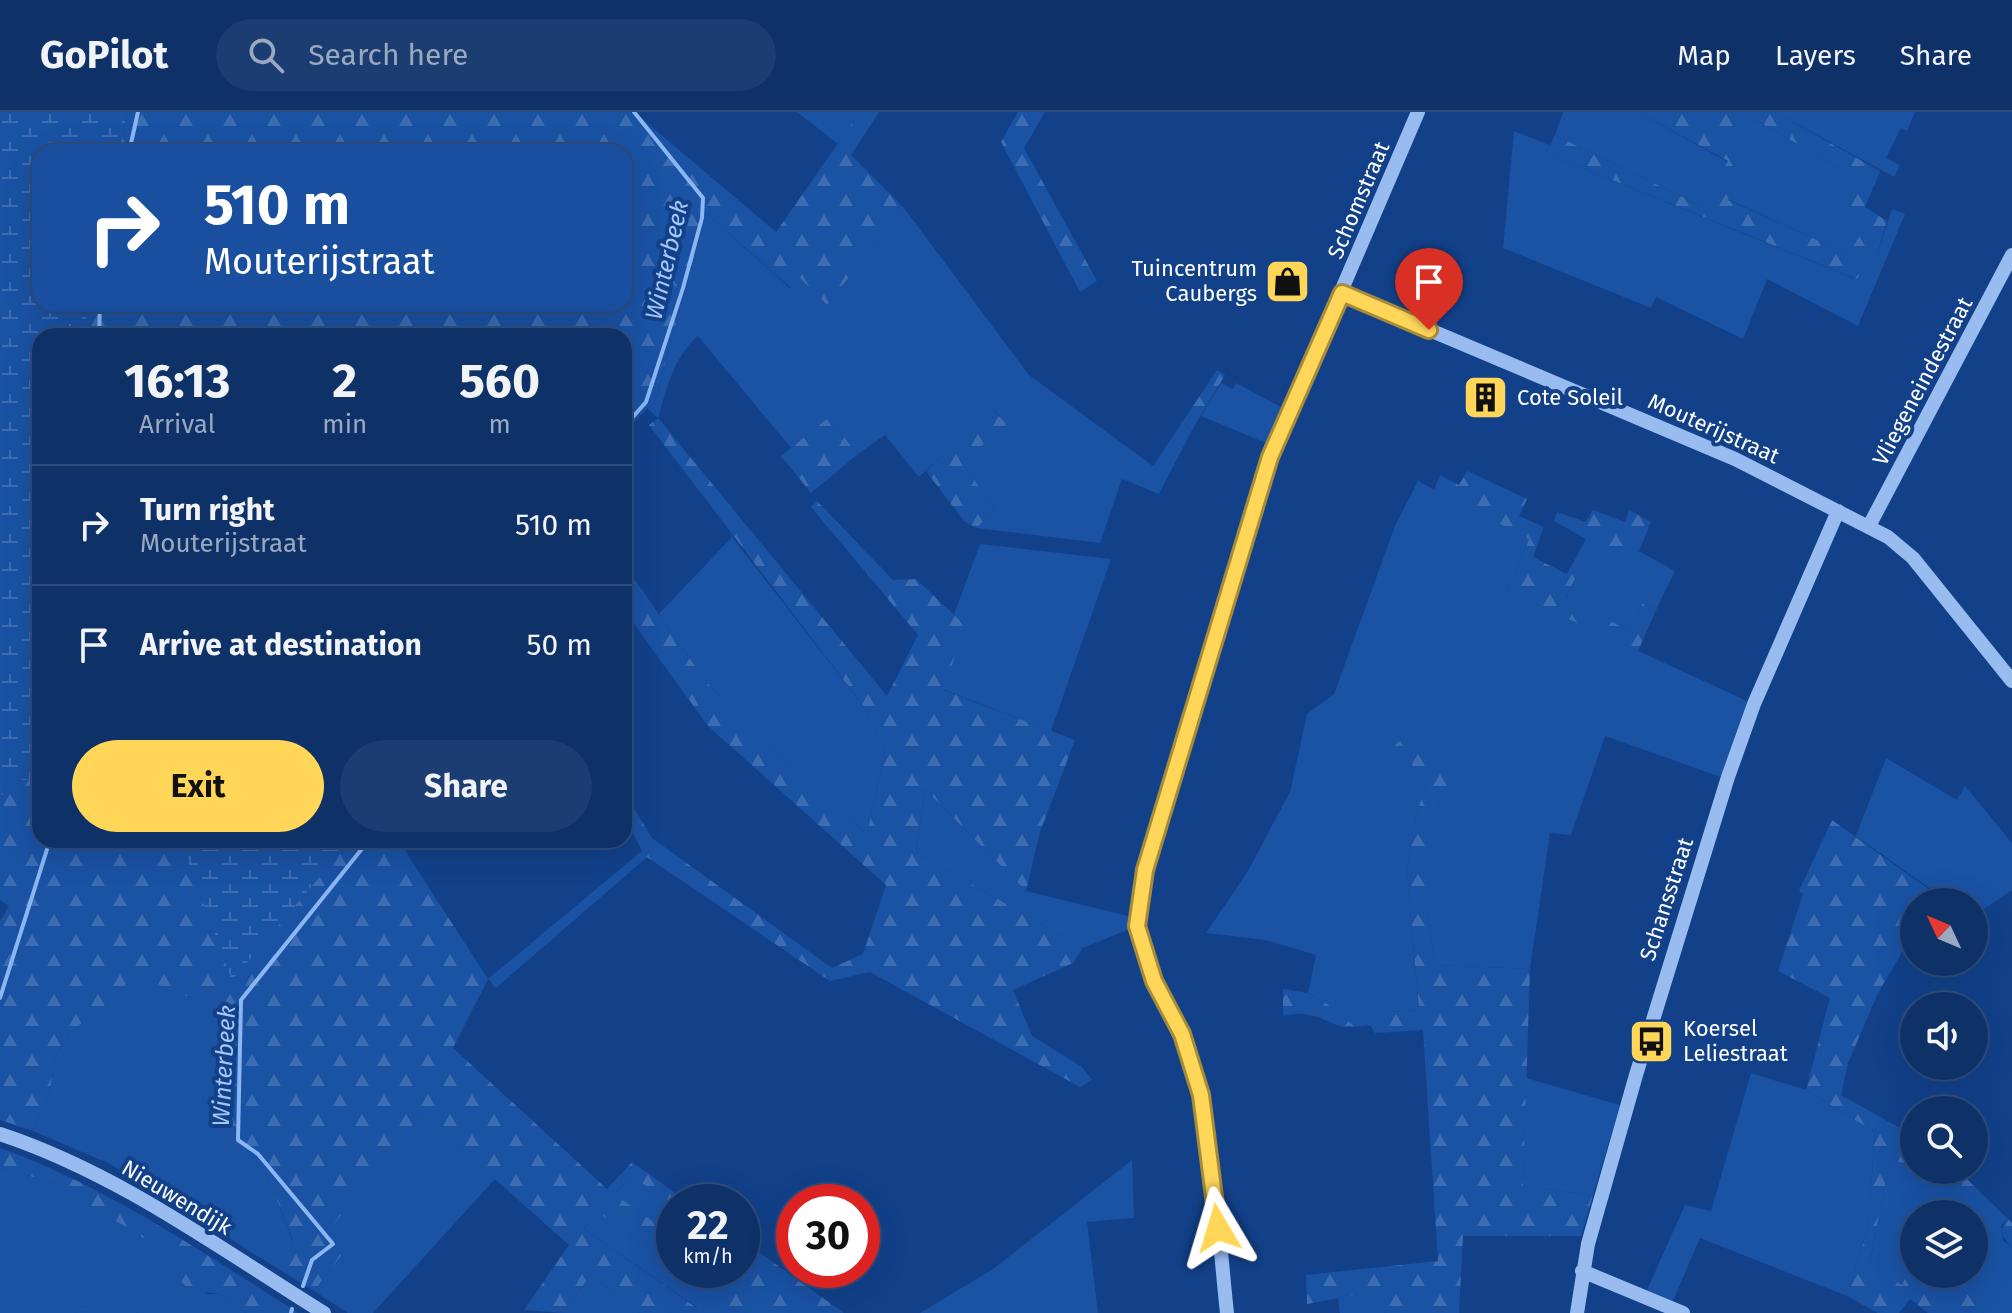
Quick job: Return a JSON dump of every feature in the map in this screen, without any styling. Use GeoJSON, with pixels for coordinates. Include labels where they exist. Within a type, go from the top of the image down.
{"type":"FeatureCollection","features":[{"type":"Feature","properties":{"kind":"street","name":"Schomstraat"},"geometry":{"type":"LineString","coordinates":[[1227,1313],[1201,1095],[1182,1034],[1154,981],[1145,955],[1137,926],[1138,909],[1145,870],[1270,457],[1418,112]]}},
{"type":"Feature","properties":{"kind":"street","name":"Vliegeneindestraat"},"geometry":{"type":"LineString","coordinates":[[1869,526],[2012,255]]}},
{"type":"Feature","properties":{"kind":"street","name":"Mouterijstraat"},"geometry":{"type":"LineString","coordinates":[[1342,293],[1735,459],[1869,526],[1913,558],[2012,681]]}},
{"type":"Feature","properties":{"kind":"street","name":"Schansstraat"},"geometry":{"type":"LineString","coordinates":[[1577,1313],[1582,1271],[1653,1014],[1728,777],[1754,704],[1838,511]]}},
{"type":"Feature","properties":{"kind":"street","name":"Nieuwendijk"},"geometry":{"type":"LineString","coordinates":[[0,1134],[66,1158],[118,1185],[324,1313]]}},
{"type":"Feature","properties":{"kind":"street"},"geometry":{"type":"LineString","coordinates":[[1582,1271],[1683,1313]]}},
{"type":"Feature","properties":{"kind":"green space"},"geometry":{"type":"Polygon","coordinates":[[[0,112],[127,112],[121,144],[32,144],[32,312],[87,312],[84,328],[32,328],[32,779],[7,782],[0,805],[0,112]]]}},
{"type":"Feature","properties":{"kind":"green space"},"geometry":{"type":"Polygon","coordinates":[[[127,112],[634,112],[776,232],[860,112],[879,112],[851,155],[904,208],[827,305],[800,278],[792,289],[706,213],[655,401],[632,424],[632,328],[84,328],[87,312],[632,312],[632,144],[121,144],[127,112]]]}},
{"type":"Feature","properties":{"kind":"green space"},"geometry":{"type":"Polygon","coordinates":[[[797,112],[860,112],[838,144],[797,112]]]}},
{"type":"Feature","properties":{"kind":"green space"},"geometry":{"type":"Polygon","coordinates":[[[1018,112],[1045,112],[1024,148],[1097,281],[1080,292],[1001,142],[1018,112]]]}},
{"type":"Feature","properties":{"kind":"green space"},"geometry":{"type":"Polygon","coordinates":[[[1563,112],[1638,112],[1728,162],[1701,206],[1555,135],[1563,112]]]}},
{"type":"Feature","properties":{"kind":"green space"},"geometry":{"type":"Polygon","coordinates":[[[1638,112],[1775,112],[1880,171],[1865,207],[1887,221],[1876,257],[1856,279],[1546,153],[1555,135],[1701,206],[1728,161],[1638,112]],[[1754,119],[1735,151],[1747,164],[1728,200],[1848,254],[1867,225],[1847,212],[1860,180],[1754,119]]]}},
{"type":"Feature","properties":{"kind":"green space"},"geometry":{"type":"Polygon","coordinates":[[[1775,112],[1915,112],[1907,131],[1901,128],[1886,158],[1900,165],[1894,177],[1775,112]]]}},
{"type":"Feature","properties":{"kind":"green space"},"geometry":{"type":"Polygon","coordinates":[[[1754,119],[1860,180],[1854,201],[1868,224],[1848,254],[1727,199],[1747,164],[1734,151],[1754,119]]]}},
{"type":"Feature","properties":{"kind":"green space"},"geometry":{"type":"Polygon","coordinates":[[[1514,131],[1550,145],[1546,153],[1855,279],[1876,257],[1892,209],[1905,214],[1858,326],[1767,279],[1743,339],[1656,297],[1651,308],[1503,248],[1514,131]]]}},
{"type":"Feature","properties":{"kind":"green space"},"geometry":{"type":"Polygon","coordinates":[[[904,208],[1029,375],[1153,466],[1181,424],[1192,430],[1159,494],[1122,479],[1100,543],[976,528],[996,510],[962,463],[1007,424],[993,409],[919,477],[885,435],[858,454],[828,418],[791,448],[698,336],[677,364],[658,418],[647,408],[655,401],[706,213],[791,289],[800,277],[827,305],[904,208]]]}},
{"type":"Feature","properties":{"kind":"green space"},"geometry":{"type":"Polygon","coordinates":[[[1217,370],[1225,375],[1192,430],[1181,424],[1217,370]]]}},
{"type":"Feature","properties":{"kind":"green space"},"geometry":{"type":"Polygon","coordinates":[[[1221,383],[1233,389],[1236,383],[1283,408],[1268,444],[1201,416],[1221,383]]]}},
{"type":"Feature","properties":{"kind":"green space"},"geometry":{"type":"Polygon","coordinates":[[[992,409],[1007,424],[962,463],[996,510],[976,528],[964,521],[926,471],[992,409]]]}},
{"type":"Feature","properties":{"kind":"green space"},"geometry":{"type":"Polygon","coordinates":[[[658,418],[887,696],[918,635],[811,507],[817,501],[893,580],[916,579],[966,626],[943,690],[1075,740],[1040,832],[1026,891],[925,789],[916,852],[1083,948],[1073,963],[1013,990],[1032,1036],[1082,1067],[1092,1080],[1080,1087],[870,972],[830,981],[647,857],[496,988],[488,979],[642,851],[632,832],[632,805],[652,838],[832,968],[863,954],[886,885],[708,726],[632,621],[632,576],[704,679],[748,728],[867,834],[885,751],[865,708],[649,425],[658,418]]]}},
{"type":"Feature","properties":{"kind":"green space"},"geometry":{"type":"Polygon","coordinates":[[[828,418],[858,454],[811,493],[781,456],[828,418]]]}},
{"type":"Feature","properties":{"kind":"green space"},"geometry":{"type":"Polygon","coordinates":[[[1467,471],[1527,499],[1519,516],[1544,527],[1533,557],[1567,574],[1586,539],[1554,521],[1557,512],[1586,522],[1593,510],[1625,522],[1629,510],[1651,522],[1639,551],[1626,545],[1619,555],[1592,545],[1566,597],[1629,631],[1643,603],[1657,608],[1638,651],[1508,591],[1529,539],[1434,490],[1440,475],[1459,485],[1467,471]]]}},
{"type":"Feature","properties":{"kind":"green space"},"geometry":{"type":"Polygon","coordinates":[[[1418,481],[1529,539],[1508,591],[1747,701],[1721,777],[1605,736],[1571,835],[1550,833],[1530,969],[1435,965],[1425,884],[1426,843],[1438,804],[1461,775],[1427,782],[1415,818],[1407,872],[1419,1010],[1377,1013],[1370,1025],[1355,1027],[1326,1003],[1308,993],[1316,955],[1266,940],[1206,933],[1248,871],[1290,792],[1307,714],[1334,694],[1395,526],[1418,481]]]}},
{"type":"Feature","properties":{"kind":"green space"},"geometry":{"type":"Polygon","coordinates":[[[732,537],[865,708],[885,751],[867,834],[748,728],[704,679],[659,614],[732,537]]]}},
{"type":"Feature","properties":{"kind":"green space"},"geometry":{"type":"Polygon","coordinates":[[[980,544],[1111,559],[1051,731],[942,689],[966,626],[954,614],[980,544]]]}},
{"type":"Feature","properties":{"kind":"green space"},"geometry":{"type":"Polygon","coordinates":[[[1592,544],[1626,544],[1675,571],[1657,608],[1643,603],[1629,631],[1566,598],[1592,544]]]}},
{"type":"Feature","properties":{"kind":"green space"},"geometry":{"type":"Polygon","coordinates":[[[1411,732],[1462,775],[1438,804],[1427,842],[1425,884],[1435,965],[1530,969],[1523,1186],[1593,1195],[1581,1236],[1463,1236],[1459,1313],[1385,1313],[1361,1294],[1307,1304],[1306,1275],[1438,1261],[1423,1030],[1375,1033],[1370,1025],[1377,1013],[1419,1010],[1407,872],[1415,818],[1427,782],[1395,745],[1411,732]]]}},
{"type":"Feature","properties":{"kind":"green space"},"geometry":{"type":"Polygon","coordinates":[[[1886,758],[1957,800],[1965,786],[2012,843],[2012,890],[1988,906],[1988,888],[1929,888],[1856,836],[1886,758]]]}},
{"type":"Feature","properties":{"kind":"green space"},"geometry":{"type":"Polygon","coordinates":[[[32,779],[32,848],[183,848],[232,979],[344,848],[403,848],[488,979],[453,1048],[607,1189],[632,1162],[663,1184],[656,1184],[656,1192],[632,1177],[614,1194],[656,1223],[656,1254],[598,1212],[584,1229],[656,1279],[656,1288],[668,1288],[697,1308],[707,1291],[703,1288],[760,1288],[760,1253],[776,1264],[776,1288],[809,1288],[844,1313],[640,1313],[591,1275],[563,1313],[524,1310],[569,1245],[422,1114],[330,1229],[347,1248],[314,1291],[285,1273],[293,1240],[268,1178],[232,1125],[228,1010],[168,990],[138,972],[105,1005],[71,1032],[55,1057],[50,1091],[33,1131],[0,1120],[0,921],[9,906],[0,900],[0,805],[7,782],[32,779]]]}},
{"type":"Feature","properties":{"kind":"green space"},"geometry":{"type":"Polygon","coordinates":[[[925,789],[1026,891],[1132,917],[1132,928],[1083,948],[916,852],[925,789]]]}},
{"type":"Feature","properties":{"kind":"green space"},"geometry":{"type":"Polygon","coordinates":[[[1832,820],[1927,888],[1900,888],[1900,956],[1878,993],[1848,1063],[1841,1095],[1900,1128],[1900,1162],[1890,1160],[1869,1266],[1900,1284],[1900,1288],[1962,1288],[1984,1313],[1928,1313],[1910,1299],[1899,1313],[1878,1313],[1847,1296],[1868,1227],[1875,1132],[1806,1090],[1830,998],[1778,971],[1803,894],[1799,891],[1832,820]]]}},
{"type":"Feature","properties":{"kind":"green space"},"geometry":{"type":"Polygon","coordinates":[[[183,848],[344,848],[232,980],[183,848]]]}},
{"type":"Feature","properties":{"kind":"green space"},"geometry":{"type":"Polygon","coordinates":[[[138,971],[168,990],[228,1010],[232,1125],[268,1178],[293,1241],[285,1273],[110,1164],[33,1131],[50,1091],[55,1057],[71,1032],[105,1005],[138,971]]]}},
{"type":"Feature","properties":{"kind":"green space"},"geometry":{"type":"Polygon","coordinates":[[[1283,989],[1308,993],[1326,1003],[1355,1027],[1338,1025],[1307,1014],[1283,1016],[1283,989]]]}},
{"type":"Feature","properties":{"kind":"green space"},"geometry":{"type":"Polygon","coordinates":[[[1751,1073],[1806,1090],[1875,1132],[1868,1227],[1847,1296],[1700,1238],[1673,1301],[1647,1290],[1685,1205],[1711,1211],[1751,1073]]]}},
{"type":"Feature","properties":{"kind":"green space"},"geometry":{"type":"Polygon","coordinates":[[[1526,1078],[1620,1105],[1593,1195],[1523,1186],[1526,1078]]]}},
{"type":"Feature","properties":{"kind":"green space"},"geometry":{"type":"Polygon","coordinates":[[[422,1114],[495,1179],[373,1313],[348,1313],[314,1291],[347,1248],[329,1229],[422,1114]]]}},
{"type":"Feature","properties":{"kind":"green space"},"geometry":{"type":"Polygon","coordinates":[[[0,1148],[116,1201],[298,1313],[246,1313],[221,1294],[190,1291],[181,1281],[183,1262],[55,1184],[0,1167],[0,1148]]]}},
{"type":"Feature","properties":{"kind":"green space"},"geometry":{"type":"Polygon","coordinates":[[[1890,1159],[1900,1162],[1900,1184],[1947,1184],[1962,1200],[1900,1200],[1900,1285],[1869,1267],[1890,1159]]]}},
{"type":"Feature","properties":{"kind":"green space"},"geometry":{"type":"Polygon","coordinates":[[[1132,1160],[1134,1218],[1087,1222],[1098,1313],[920,1313],[993,1269],[1132,1160]]]}},
{"type":"Feature","properties":{"kind":"green space"},"geometry":{"type":"Polygon","coordinates":[[[0,1167],[55,1184],[115,1217],[184,1262],[207,1294],[221,1294],[246,1313],[138,1313],[81,1306],[76,1313],[0,1313],[0,1167]]]}},
{"type":"Feature","properties":{"kind":"green space"},"geometry":{"type":"Polygon","coordinates":[[[632,1177],[656,1192],[656,1224],[613,1195],[632,1177]]]}},
{"type":"Feature","properties":{"kind":"green space"},"geometry":{"type":"Polygon","coordinates":[[[1947,1184],[1972,1184],[1981,1193],[1971,1200],[1962,1200],[1947,1184]]]}},
{"type":"Feature","properties":{"kind":"green space"},"geometry":{"type":"Polygon","coordinates":[[[1981,1193],[2007,1218],[2001,1226],[2003,1240],[2012,1248],[2012,1313],[1984,1313],[1962,1288],[1988,1288],[1988,1200],[1970,1200],[1981,1193]]]}},
{"type":"Feature","properties":{"kind":"green space"},"geometry":{"type":"Polygon","coordinates":[[[598,1212],[656,1254],[656,1279],[584,1229],[598,1212]]]}},
{"type":"Feature","properties":{"kind":"green space"},"geometry":{"type":"Polygon","coordinates":[[[2007,1218],[2012,1223],[2012,1248],[2000,1232],[2007,1218]]]}},
{"type":"Feature","properties":{"kind":"green space"},"geometry":{"type":"Polygon","coordinates":[[[591,1275],[640,1313],[563,1313],[591,1275]]]}},
{"type":"Feature","properties":{"kind":"green space"},"geometry":{"type":"Polygon","coordinates":[[[669,1288],[704,1288],[708,1291],[698,1308],[669,1288]]]}},
{"type":"Feature","properties":{"kind":"green space"},"geometry":{"type":"Polygon","coordinates":[[[1362,1294],[1385,1313],[1340,1313],[1338,1298],[1362,1294]]]}},
{"type":"Feature","properties":{"kind":"green space"},"geometry":{"type":"Polygon","coordinates":[[[80,1306],[135,1312],[138,1313],[76,1313],[80,1306]]]}},
{"type":"Feature","properties":{"kind":"waterway"},"geometry":{"type":"LineString","coordinates":[[131,144],[138,112]]}},
{"type":"Feature","properties":{"kind":"waterway","name":"Winterbeek"},"geometry":{"type":"LineString","coordinates":[[632,418],[646,402],[683,288],[702,218],[703,198],[634,112]]}},
{"type":"Feature","properties":{"kind":"waterway"},"geometry":{"type":"LineString","coordinates":[[99,328],[100,312]]}},
{"type":"Feature","properties":{"kind":"waterway"},"geometry":{"type":"LineString","coordinates":[[0,998],[47,848]]}},
{"type":"Feature","properties":{"kind":"waterway","name":"Winterbeek"},"geometry":{"type":"LineString","coordinates":[[303,1286],[312,1260],[333,1244],[258,1154],[238,1140],[241,1000],[363,848]]}},
{"type":"Feature","properties":{"kind":"waterway","name":"Winterbeek"},"geometry":{"type":"LineString","coordinates":[[291,1313],[292,1309]]}},
{"type":"Feature","properties":{"kind":"place","name":"Tuincentrum Caubergs"},"geometry":{"type":"Point","coordinates":[1288,281]}},
{"type":"Feature","properties":{"kind":"place","name":"Cote Soleil"},"geometry":{"type":"Point","coordinates":[1486,397]}},
{"type":"Feature","properties":{"kind":"place","name":"Koersel Leliestraat"},"geometry":{"type":"Point","coordinates":[1652,1041]}},
{"type":"Feature","properties":{"kind":"route"},"geometry":{"type":"LineString","coordinates":[[1218,1228],[1201,1095],[1193,1064],[1182,1034],[1154,981],[1137,926],[1145,870],[1270,457],[1342,293],[1429,330]]}}]}
